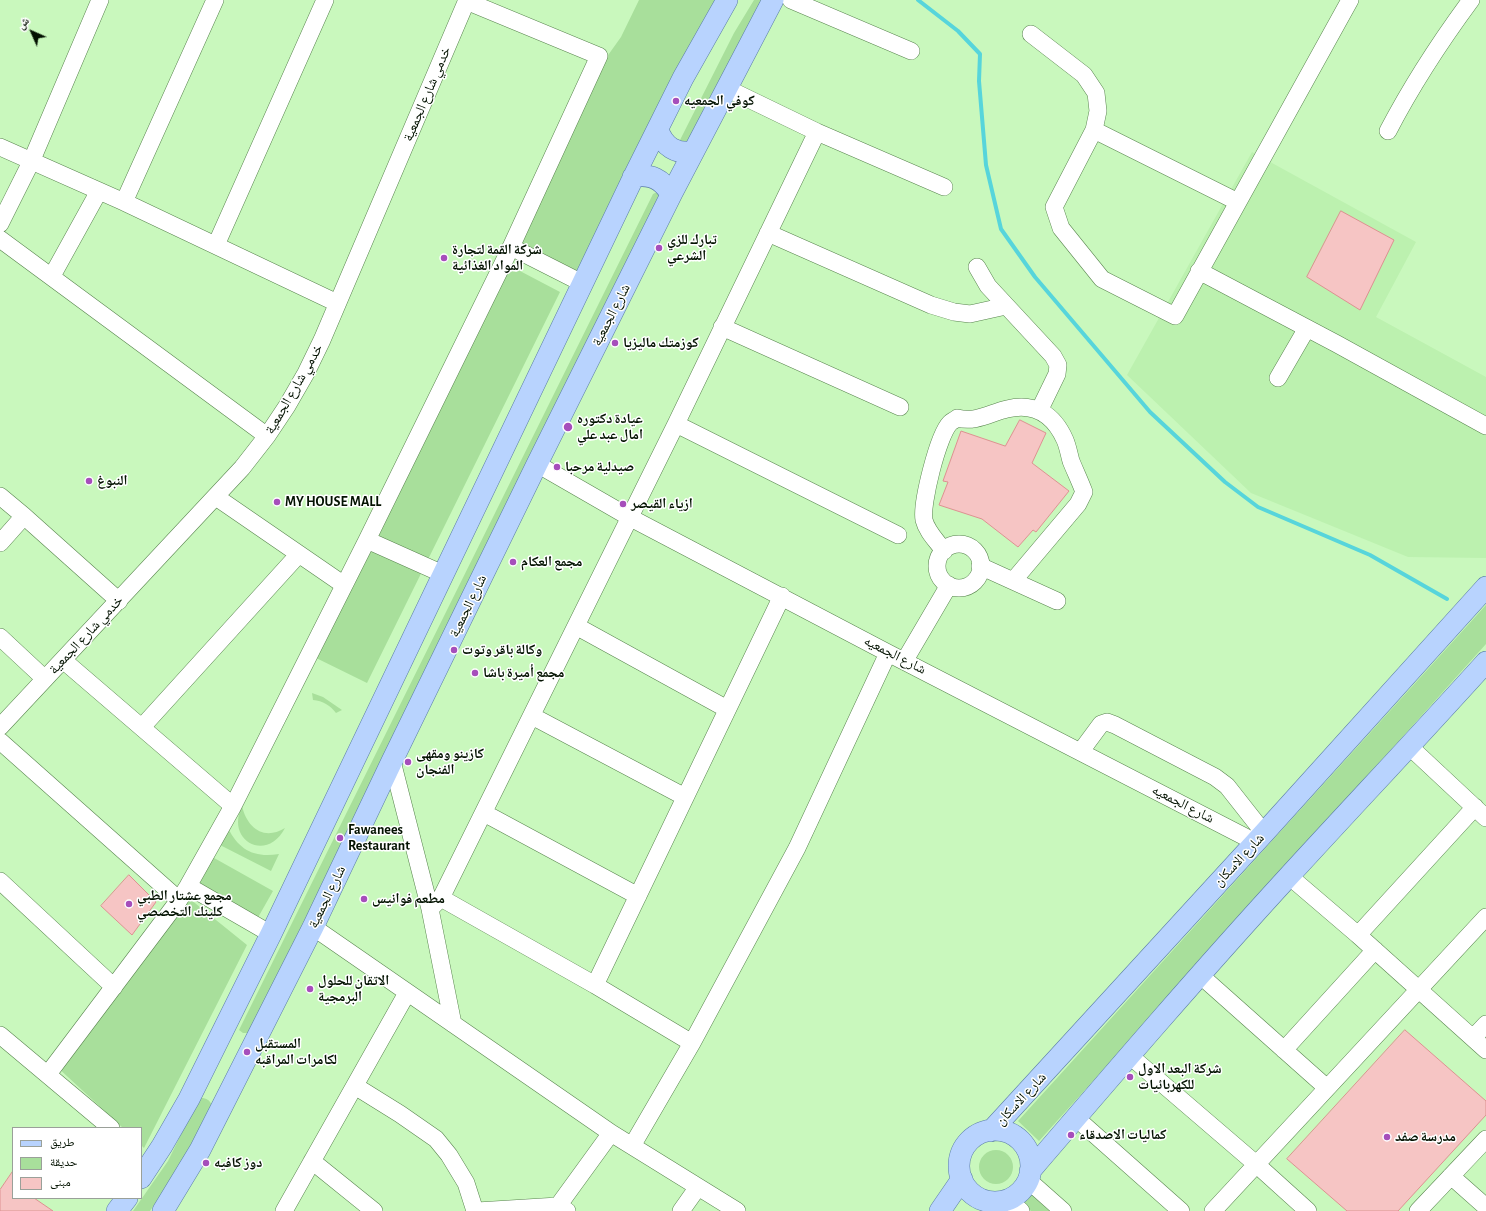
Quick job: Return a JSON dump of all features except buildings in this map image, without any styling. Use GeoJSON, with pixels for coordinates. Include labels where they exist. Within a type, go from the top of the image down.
{"type":"FeatureCollection","features":[{"type":"Feature","properties":{"kind":"main road"},"geometry":{"type":"LineString","coordinates":[[144,1165],[196,1084],[271,934],[633,177],[683,78],[727,0]]}},
{"type":"Feature","properties":{"kind":"main road","name":"شارع الجمعية"},"geometry":{"type":"LineString","coordinates":[[163,1211],[200,1150],[313,927],[536,464],[671,195],[773,0]]}},
{"type":"Feature","properties":{"kind":"main road"},"geometry":{"type":"LineString","coordinates":[[658,130],[660,137],[671,148],[678,151],[693,152]]}},
{"type":"Feature","properties":{"kind":"main road"},"geometry":{"type":"LineString","coordinates":[[633,177],[641,176],[656,178],[662,182],[671,195]]}},
{"type":"Feature","properties":{"kind":"main road","name":"شارع الاسكان"},"geometry":{"type":"LineString","coordinates":[[991,1131],[1486,587]]}},
{"type":"Feature","properties":{"kind":"main road"},"geometry":{"type":"LineString","coordinates":[[1029,1176],[1031,1162],[1028,1153],[1024,1145],[1009,1133],[991,1131],[982,1133],[967,1144],[962,1152],[960,1170],[962,1179],[966,1188],[973,1194],[981,1199],[1001,1206],[1016,1195],[1023,1188],[1029,1176],[1129,1054],[1289,876],[1486,662]]}},
{"type":"Feature","properties":{"kind":"main road"},"geometry":{"type":"LineString","coordinates":[[227,1020],[229,1026],[238,1034],[244,1037],[256,1038]]}},
{"type":"Feature","properties":{"kind":"main road"},"geometry":{"type":"LineString","coordinates":[[196,1084],[202,1083],[214,1087],[222,1094],[225,1100]]}},
{"type":"Feature","properties":{"kind":"main road"},"geometry":{"type":"LineString","coordinates":[[940,1211],[962,1179]]}},
{"type":"Feature","properties":{"kind":"main road"},"geometry":{"type":"LineString","coordinates":[[117,1211],[126,1199]]}},
{"type":"Feature","properties":{"kind":"street"},"geometry":{"type":"LineString","coordinates":[[0,224],[31,162],[100,0]]}},
{"type":"Feature","properties":{"kind":"street"},"geometry":{"type":"LineString","coordinates":[[124,202],[215,0]]}},
{"type":"Feature","properties":{"kind":"street"},"geometry":{"type":"LineString","coordinates":[[216,245],[326,0]]}},
{"type":"Feature","properties":{"kind":"street"},"geometry":{"type":"LineString","coordinates":[[791,0],[911,51]]}},
{"type":"Feature","properties":{"kind":"street"},"geometry":{"type":"LineString","coordinates":[[1031,34],[1084,75],[1096,93],[1098,110],[1094,130],[1054,207],[1060,228],[1102,280],[1175,316],[1350,0]]}},
{"type":"Feature","properties":{"kind":"street"},"geometry":{"type":"LineString","coordinates":[[1388,132],[1408,94],[1448,31],[1471,0]]}},
{"type":"Feature","properties":{"kind":"street"},"geometry":{"type":"LineString","coordinates":[[48,1074],[179,900],[232,806],[367,540],[511,247],[599,56],[466,1]]}},
{"type":"Feature","properties":{"kind":"street","name":"خدمي شارع الجمعية"},"geometry":{"type":"LineString","coordinates":[[0,727],[216,497],[268,436],[306,373],[322,340],[466,1]]}},
{"type":"Feature","properties":{"kind":"street"},"geometry":{"type":"LineString","coordinates":[[726,88],[816,132],[944,187]]}},
{"type":"Feature","properties":{"kind":"street"},"geometry":{"type":"LineString","coordinates":[[1094,130],[1238,202]]}},
{"type":"Feature","properties":{"kind":"street"},"geometry":{"type":"LineString","coordinates":[[435,903],[484,812],[532,716],[676,424],[816,132]]}},
{"type":"Feature","properties":{"kind":"street"},"geometry":{"type":"LineString","coordinates":[[0,147],[124,202],[337,303]]}},
{"type":"Feature","properties":{"kind":"street"},"geometry":{"type":"LineString","coordinates":[[52,276],[99,191]]}},
{"type":"Feature","properties":{"kind":"street"},"geometry":{"type":"LineString","coordinates":[[768,233],[931,305],[954,312],[970,314],[1006,306]]}},
{"type":"Feature","properties":{"kind":"street"},"geometry":{"type":"LineString","coordinates":[[0,239],[268,436]]}},
{"type":"Feature","properties":{"kind":"street"},"geometry":{"type":"LineString","coordinates":[[511,247],[582,283]]}},
{"type":"Feature","properties":{"kind":"street"},"geometry":{"type":"LineString","coordinates":[[977,267],[988,286],[1053,356],[1058,365],[1057,374],[1039,411]]}},
{"type":"Feature","properties":{"kind":"street"},"geometry":{"type":"LineString","coordinates":[[1202,267],[1307,328],[1486,426]]}},
{"type":"Feature","properties":{"kind":"street"},"geometry":{"type":"LineString","coordinates":[[722,327],[900,407]]}},
{"type":"Feature","properties":{"kind":"street"},"geometry":{"type":"LineString","coordinates":[[1278,378],[1307,328]]}},
{"type":"Feature","properties":{"kind":"street"},"geometry":{"type":"LineString","coordinates":[[944,551],[926,528],[924,518],[928,485],[942,435],[949,423],[957,418],[966,420],[977,419],[1008,409],[1025,407],[1039,411],[1050,416],[1066,441],[1071,461],[1080,478],[1084,492],[1078,504],[1013,581]]}},
{"type":"Feature","properties":{"kind":"street"},"geometry":{"type":"LineString","coordinates":[[676,424],[898,535]]}},
{"type":"Feature","properties":{"kind":"street","name":"شارع الجمعيه"},"geometry":{"type":"LineString","coordinates":[[536,464],[629,517],[888,653],[905,660],[1081,752],[1260,837]]}},
{"type":"Feature","properties":{"kind":"street"},"geometry":{"type":"LineString","coordinates":[[0,496],[119,601]]}},
{"type":"Feature","properties":{"kind":"street"},"geometry":{"type":"LineString","coordinates":[[216,497],[344,585]]}},
{"type":"Feature","properties":{"kind":"street"},"geometry":{"type":"LineString","coordinates":[[0,543],[24,516]]}},
{"type":"Feature","properties":{"kind":"street"},"geometry":{"type":"LineString","coordinates":[[367,540],[442,574]]}},
{"type":"Feature","properties":{"kind":"street"},"geometry":{"type":"LineString","coordinates":[[961,544],[968,546],[974,551],[978,557],[980,566],[977,578],[972,583],[959,588],[950,585],[941,579],[937,565],[938,558],[944,551],[954,545],[961,544]]}},
{"type":"Feature","properties":{"kind":"street"},"geometry":{"type":"LineString","coordinates":[[142,727],[299,554]]}},
{"type":"Feature","properties":{"kind":"street"},"geometry":{"type":"LineString","coordinates":[[980,566],[1057,601]]}},
{"type":"Feature","properties":{"kind":"street"},"geometry":{"type":"LineString","coordinates":[[905,660],[950,585]]}},
{"type":"Feature","properties":{"kind":"street"},"geometry":{"type":"LineString","coordinates":[[595,985],[684,797],[782,596]]}},
{"type":"Feature","properties":{"kind":"street"},"geometry":{"type":"LineString","coordinates":[[576,626],[727,708]]}},
{"type":"Feature","properties":{"kind":"street"},"geometry":{"type":"LineString","coordinates":[[0,637],[45,679]]}},
{"type":"Feature","properties":{"kind":"street"},"geometry":{"type":"LineString","coordinates":[[632,1146],[692,1043],[796,848],[888,653]]}},
{"type":"Feature","properties":{"kind":"street"},"geometry":{"type":"LineString","coordinates":[[64,660],[232,806]]}},
{"type":"Feature","properties":{"kind":"street"},"geometry":{"type":"LineString","coordinates":[[532,716],[684,797]]}},
{"type":"Feature","properties":{"kind":"street"},"geometry":{"type":"LineString","coordinates":[[1081,752],[1101,724],[1107,722],[1215,777],[1227,786],[1260,837]]}},
{"type":"Feature","properties":{"kind":"street"},"geometry":{"type":"LineString","coordinates":[[0,741],[179,900]]}},
{"type":"Feature","properties":{"kind":"street"},"geometry":{"type":"LineString","coordinates":[[1358,935],[1480,812],[1410,746]]}},
{"type":"Feature","properties":{"kind":"street"},"geometry":{"type":"LineString","coordinates":[[392,761],[435,903],[453,1024]]}},
{"type":"Feature","properties":{"kind":"street"},"geometry":{"type":"LineString","coordinates":[[484,812],[638,896]]}},
{"type":"Feature","properties":{"kind":"street"},"geometry":{"type":"LineString","coordinates":[[1289,876],[1375,950],[1486,1050]]}},
{"type":"Feature","properties":{"kind":"street"},"geometry":{"type":"LineString","coordinates":[[0,881],[114,987]]}},
{"type":"Feature","properties":{"kind":"street"},"geometry":{"type":"LineString","coordinates":[[188,886],[271,934]]}},
{"type":"Feature","properties":{"kind":"street"},"geometry":{"type":"LineString","coordinates":[[435,903],[595,985],[692,1043]]}},
{"type":"Feature","properties":{"kind":"street"},"geometry":{"type":"LineString","coordinates":[[1213,1211],[1486,917]]}},
{"type":"Feature","properties":{"kind":"street"},"geometry":{"type":"LineString","coordinates":[[313,927],[611,1133],[737,1211]]}},
{"type":"Feature","properties":{"kind":"street"},"geometry":{"type":"LineString","coordinates":[[1284,1050],[1375,950]]}},
{"type":"Feature","properties":{"kind":"street"},"geometry":{"type":"LineString","coordinates":[[1200,975],[1327,1088]]}},
{"type":"Feature","properties":{"kind":"street"},"geometry":{"type":"LineString","coordinates":[[284,1211],[407,993]]}},
{"type":"Feature","properties":{"kind":"street"},"geometry":{"type":"LineString","coordinates":[[1473,1038],[1486,1024]]}},
{"type":"Feature","properties":{"kind":"street"},"geometry":{"type":"LineString","coordinates":[[0,1035],[109,1127]]}},
{"type":"Feature","properties":{"kind":"street"},"geometry":{"type":"LineString","coordinates":[[1129,1054],[1308,1211]]}},
{"type":"Feature","properties":{"kind":"street"},"geometry":{"type":"LineString","coordinates":[[355,1086],[400,1114],[436,1139],[449,1155],[466,1183],[476,1211],[562,1209],[611,1133]]}},
{"type":"Feature","properties":{"kind":"street"},"geometry":{"type":"LineString","coordinates":[[1076,1118],[1181,1211]]}},
{"type":"Feature","properties":{"kind":"street"},"geometry":{"type":"LineString","coordinates":[[1418,1211],[1486,1139]]}},
{"type":"Feature","properties":{"kind":"street"},"geometry":{"type":"LineString","coordinates":[[312,1161],[374,1211]]}},
{"type":"Feature","properties":{"kind":"street"},"geometry":{"type":"LineString","coordinates":[[1029,1176],[1064,1211]]}},
{"type":"Feature","properties":{"kind":"street"},"geometry":{"type":"LineString","coordinates":[[1451,1176],[1486,1207]]}},
{"type":"Feature","properties":{"kind":"street"},"geometry":{"type":"LineString","coordinates":[[681,1211],[698,1186]]}},
{"type":"Feature","properties":{"kind":"shaded area"},"geometry":{"type":"Polygon","coordinates":[[[1252,152],[1416,242],[1376,317],[1486,377],[1486,558],[1408,557],[1251,493],[1127,375],[1252,152]]]}},
{"type":"Feature","properties":{"kind":"green space"},"geometry":{"type":"Polygon","coordinates":[[[639,0],[716,0],[581,277],[508,246],[601,65],[621,37],[639,0]]]}},
{"type":"Feature","properties":{"kind":"green space"},"geometry":{"type":"Polygon","coordinates":[[[754,0],[765,0],[689,149],[682,147],[680,140],[734,33],[754,0]]]}},
{"type":"Feature","properties":{"kind":"green space"},"geometry":{"type":"Polygon","coordinates":[[[659,191],[664,198],[251,1028],[248,1033],[243,1033],[239,1030],[653,194],[659,191]]]}},
{"type":"Feature","properties":{"kind":"green space"},"geometry":{"type":"Polygon","coordinates":[[[501,261],[560,292],[367,683],[308,654],[501,261]]]}},
{"type":"Feature","properties":{"kind":"green space"},"geometry":{"type":"Polygon","coordinates":[[[1486,605],[1486,644],[1039,1141],[1018,1121],[1486,605]]]}},
{"type":"Feature","properties":{"kind":"green space"},"geometry":{"type":"Polygon","coordinates":[[[312,693],[323,697],[342,710],[336,713],[326,704],[313,700],[312,693]]]}},
{"type":"Feature","properties":{"kind":"green space"},"geometry":{"type":"Polygon","coordinates":[[[242,806],[248,821],[252,826],[263,833],[277,832],[285,828],[277,839],[268,844],[259,846],[250,843],[243,838],[239,829],[238,818],[242,806]]]}},
{"type":"Feature","properties":{"kind":"green space"},"geometry":{"type":"Polygon","coordinates":[[[228,828],[237,842],[248,851],[262,855],[279,854],[271,871],[220,845],[228,828]]]}},
{"type":"Feature","properties":{"kind":"green space"},"geometry":{"type":"Polygon","coordinates":[[[207,854],[273,891],[256,921],[190,884],[207,854]]]}},
{"type":"Feature","properties":{"kind":"green space"},"geometry":{"type":"Polygon","coordinates":[[[185,895],[247,945],[144,1148],[142,1146],[142,1127],[122,1127],[55,1065],[185,895]]]}},
{"type":"Feature","properties":{"kind":"green space"},"geometry":{"type":"Polygon","coordinates":[[[201,1098],[205,1098],[212,1105],[212,1108],[178,1169],[150,1211],[133,1211],[168,1161],[196,1104],[201,1098]]]}},
{"type":"Feature","properties":{"kind":"green space"},"geometry":{"type":"Polygon","coordinates":[[[999,1150],[1006,1152],[1011,1157],[1013,1167],[1011,1177],[1006,1182],[993,1184],[986,1182],[981,1177],[979,1164],[981,1157],[986,1152],[999,1150]]]}},
{"type":"Feature","properties":{"kind":"green space"},"geometry":{"type":"Polygon","coordinates":[[[1031,1194],[1050,1211],[1031,1211],[1022,1203],[1031,1194]]]}},
{"type":"Feature","properties":{"kind":"waterway"},"geometry":{"type":"LineString","coordinates":[[918,0],[958,31],[980,54],[979,81],[986,165],[1001,229],[1035,277],[1150,412],[1225,482],[1258,507],[1370,555],[1447,599]]}},
{"type":"Feature","properties":{"kind":"place","name":"كوفي الجمعيه"},"geometry":{"type":"Point","coordinates":[676,101]}},
{"type":"Feature","properties":{"kind":"place","name":"تبارك للزي الشرعي"},"geometry":{"type":"Point","coordinates":[659,248]}},
{"type":"Feature","properties":{"kind":"place","name":"شركة القمة لتجارة المواد الغذائية"},"geometry":{"type":"Point","coordinates":[444,258]}},
{"type":"Feature","properties":{"kind":"place","name":"كوزمتك ماليزيا"},"geometry":{"type":"Point","coordinates":[615,343]}},
{"type":"Feature","properties":{"kind":"place","name":"عيادة دكتوره امال عبد علي"},"geometry":{"type":"Point","coordinates":[568,427]}},
{"type":"Feature","properties":{"kind":"place","name":"صيدلية مرحبا"},"geometry":{"type":"Point","coordinates":[557,467]}},
{"type":"Feature","properties":{"kind":"place","name":"النبوغ"},"geometry":{"type":"Point","coordinates":[89,481]}},
{"type":"Feature","properties":{"kind":"place","name":"MY HOUSE MALL"},"geometry":{"type":"Point","coordinates":[277,502]}},
{"type":"Feature","properties":{"kind":"place","name":"ازياء القيصر"},"geometry":{"type":"Point","coordinates":[623,504]}},
{"type":"Feature","properties":{"kind":"place","name":"مجمع العكام"},"geometry":{"type":"Point","coordinates":[513,562]}},
{"type":"Feature","properties":{"kind":"place","name":"وكالة باقر وتوت"},"geometry":{"type":"Point","coordinates":[454,650]}},
{"type":"Feature","properties":{"kind":"place","name":"مجمع أميرة باشا"},"geometry":{"type":"Point","coordinates":[475,673]}},
{"type":"Feature","properties":{"kind":"place","name":"كازينو ومقهى الفنجان"},"geometry":{"type":"Point","coordinates":[408,762]}},
{"type":"Feature","properties":{"kind":"place","name":"Fawanees Restaurant"},"geometry":{"type":"Point","coordinates":[340,838]}},
{"type":"Feature","properties":{"kind":"place","name":"مطعم فوانيس"},"geometry":{"type":"Point","coordinates":[364,899]}},
{"type":"Feature","properties":{"kind":"place","name":"مجمع عشتار الطبي كلينك التخصصي"},"geometry":{"type":"Point","coordinates":[129,904]}},
{"type":"Feature","properties":{"kind":"place","name":"الاتقان للحلول البرمجية"},"geometry":{"type":"Point","coordinates":[310,989]}},
{"type":"Feature","properties":{"kind":"place","name":"المستقبل لكامرات المراقبه"},"geometry":{"type":"Point","coordinates":[247,1052]}},
{"type":"Feature","properties":{"kind":"place","name":"شركة البعد الاول للكهربائيات"},"geometry":{"type":"Point","coordinates":[1130,1077]}},
{"type":"Feature","properties":{"kind":"place","name":"كماليات الاصدقاء"},"geometry":{"type":"Point","coordinates":[1071,1135]}},
{"type":"Feature","properties":{"kind":"place","name":"مدرسة صفد"},"geometry":{"type":"Point","coordinates":[1387,1137]}},
{"type":"Feature","properties":{"kind":"place","name":"دوز كافيه"},"geometry":{"type":"Point","coordinates":[206,1163]}}]}
